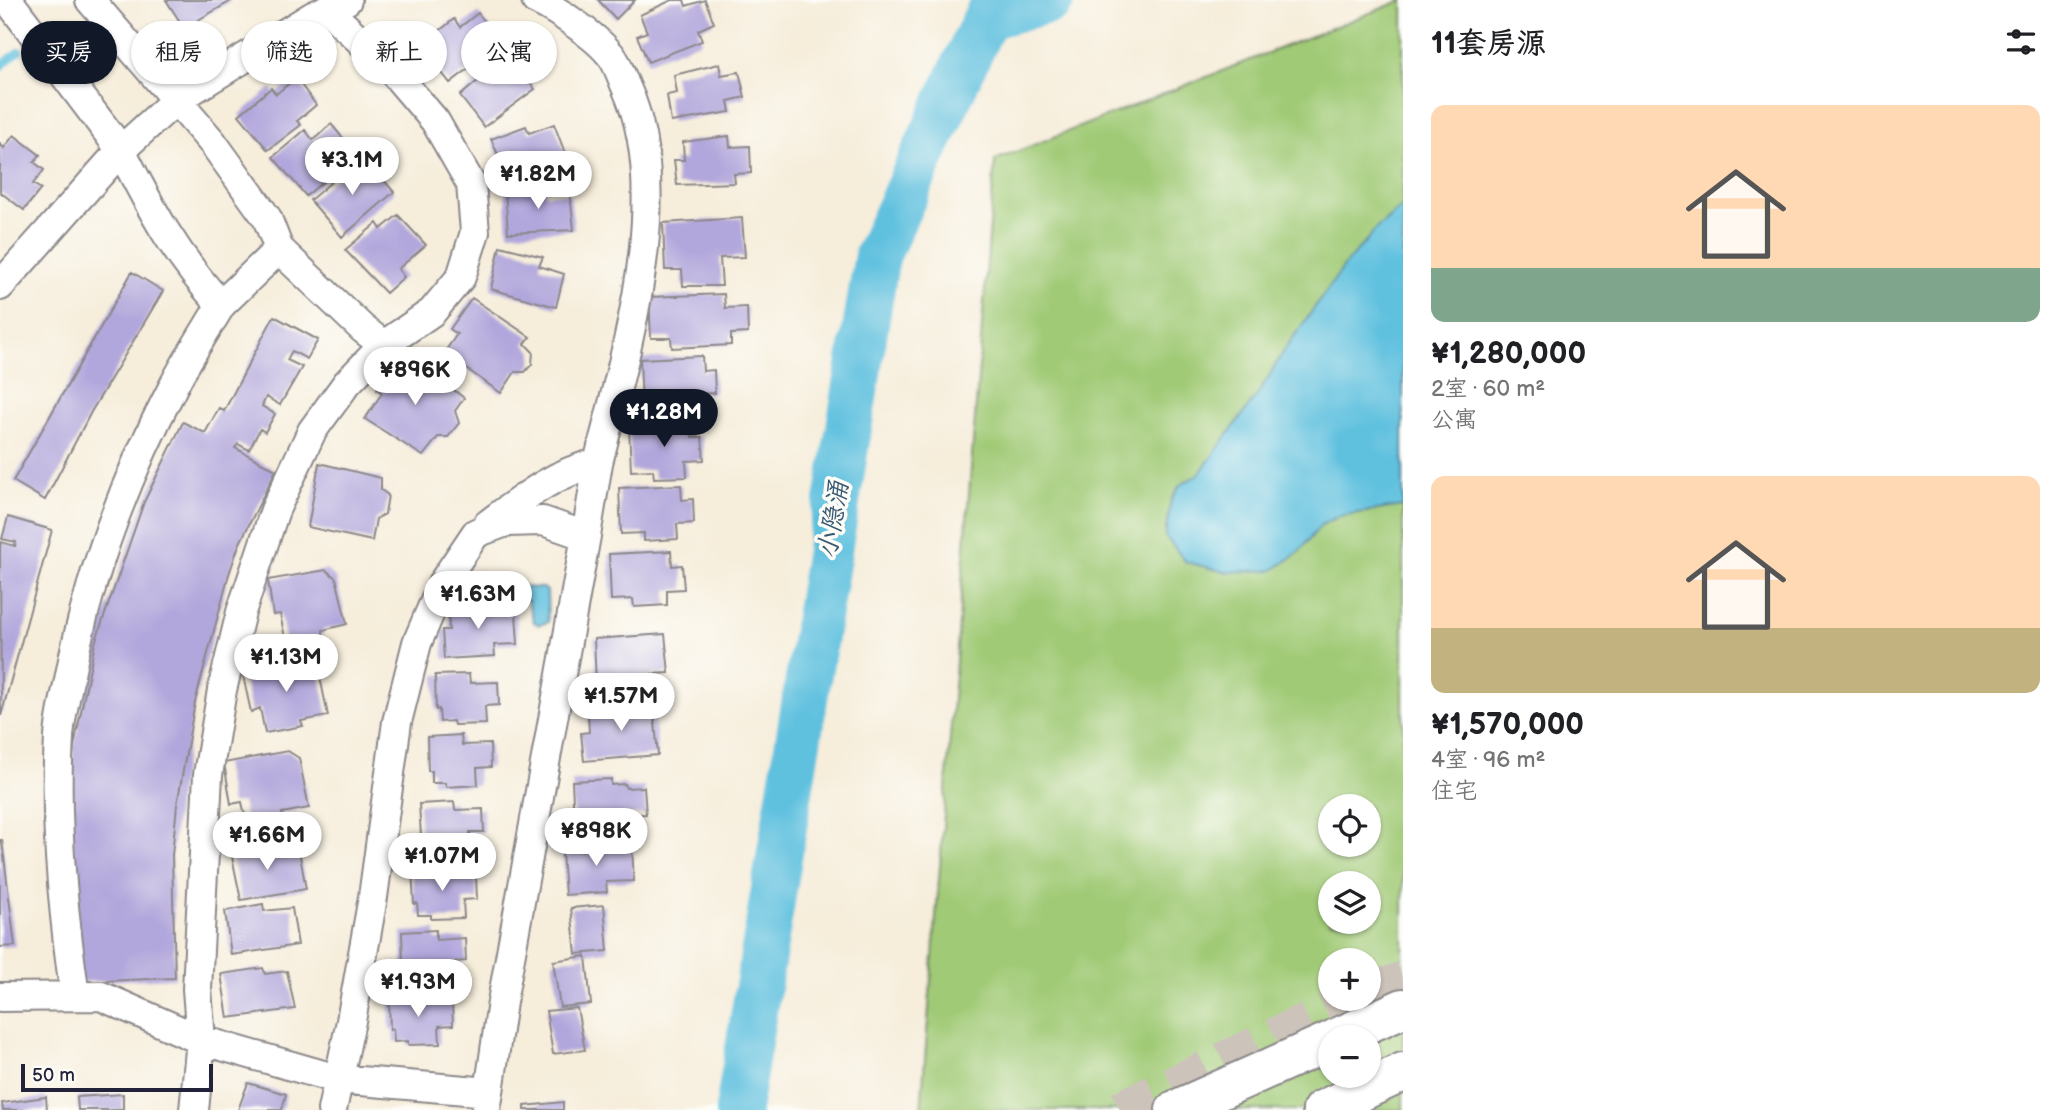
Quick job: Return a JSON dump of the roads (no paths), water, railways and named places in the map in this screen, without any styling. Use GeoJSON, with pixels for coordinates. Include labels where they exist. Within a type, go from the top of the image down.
{"type":"FeatureCollection","features":[{"type":"Feature","properties":{"kind":"highway"},"geometry":{"type":"LineString","coordinates":[[1365,1025],[1403,1008]]}},
{"type":"Feature","properties":{"kind":"highway"},"geometry":{"type":"LineString","coordinates":[[1175,1110],[1318,1046]]}},
{"type":"Feature","properties":{"kind":"highway"},"geometry":{"type":"LineString","coordinates":[[1322,1110],[1403,1073]]}},
{"type":"Feature","properties":{"kind":"street"},"geometry":{"type":"LineString","coordinates":[[8,0],[121,150],[153,215],[192,274],[220,305]]}},
{"type":"Feature","properties":{"kind":"street"},"geometry":{"type":"LineString","coordinates":[[90,0],[213,143],[267,218],[279,249],[363,329],[384,345]]}},
{"type":"Feature","properties":{"kind":"street"},"geometry":{"type":"LineString","coordinates":[[0,997],[101,996],[201,1040],[337,1079],[487,1101],[597,463],[625,355],[645,242],[647,172],[635,107],[610,54],[554,8],[536,0]]}},
{"type":"Feature","properties":{"kind":"street"},"geometry":{"type":"LineString","coordinates":[[0,286],[121,150],[176,100],[225,68],[337,5],[435,121],[471,184],[475,232],[461,277],[432,313],[384,345],[347,383],[312,431],[275,510],[241,612],[222,690],[208,775],[197,989],[201,1040],[194,1110]]}},
{"type":"Feature","properties":{"kind":"street"},"geometry":{"type":"LineString","coordinates":[[75,996],[67,942],[59,828],[59,736],[78,636],[103,551],[134,468],[173,386],[220,305],[279,249]]}},
{"type":"Feature","properties":{"kind":"street"},"geometry":{"type":"LineString","coordinates":[[332,1110],[373,897],[397,722],[417,643],[443,582],[476,533],[539,486],[576,468],[597,463]]}},
{"type":"Feature","properties":{"kind":"street"},"geometry":{"type":"LineString","coordinates":[[476,533],[506,522],[543,521],[586,536]]}},
{"type":"Feature","properties":{"kind":"water"},"geometry":{"type":"Polygon","coordinates":[[[1403,206],[1403,506],[1339,516],[1321,525],[1298,553],[1273,570],[1226,572],[1186,562],[1165,536],[1171,500],[1180,485],[1199,474],[1260,391],[1287,346],[1347,262],[1377,228],[1403,206]]]}},
{"type":"Feature","properties":{"kind":"water"},"geometry":{"type":"Polygon","coordinates":[[[517,587],[543,588],[547,591],[548,622],[539,625],[534,622],[527,600],[517,598],[514,592],[517,587]]]}},
{"type":"Feature","properties":{"kind":"waterway"},"geometry":{"type":"LineString","coordinates":[[1015,0],[1020,7]]}},
{"type":"Feature","properties":{"kind":"waterway","name":"小隐涌"},"geometry":{"type":"LineString","coordinates":[[738,1110],[877,256],[986,17],[1051,0]]}},
{"type":"Feature","properties":{"kind":"waterway"},"geometry":{"type":"LineString","coordinates":[[0,67],[19,51]]}},
{"type":"Feature","properties":{"kind":"tunnel"},"geometry":{"type":"LineString","coordinates":[[1381,988],[1403,980]]}},
{"type":"Feature","properties":{"kind":"tunnel"},"geometry":{"type":"LineString","coordinates":[[1120,1110],[1329,1011]]}}]}
